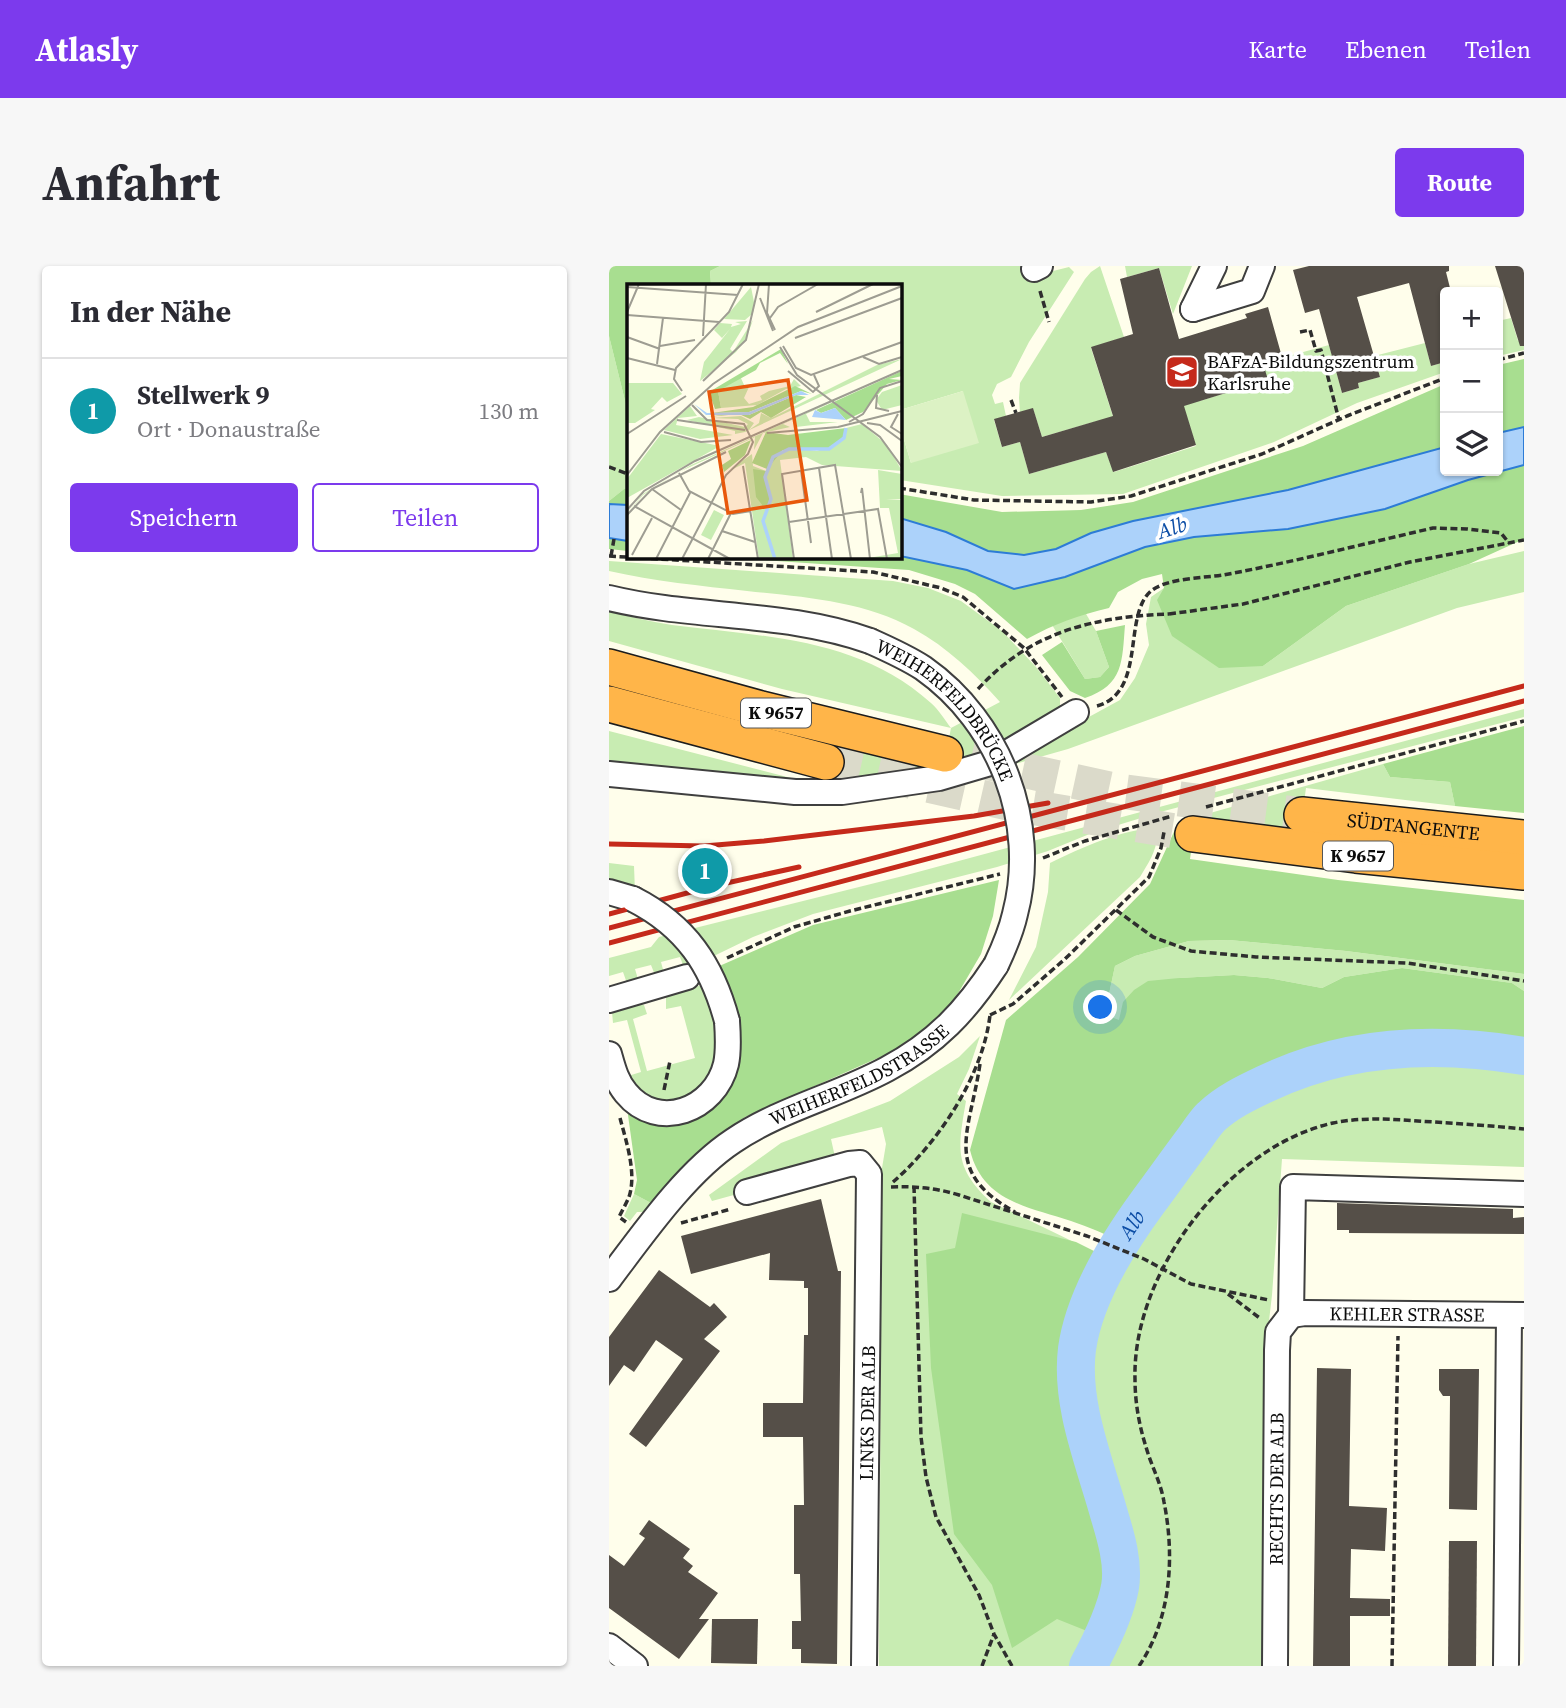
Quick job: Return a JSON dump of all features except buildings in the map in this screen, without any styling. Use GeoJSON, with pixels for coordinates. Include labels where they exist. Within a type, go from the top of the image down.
{"type":"FeatureCollection","features":[{"type":"Feature","properties":{"kind":"highway","name":"K 9657"},"geometry":{"type":"LineString","coordinates":[[609,667],[811,722],[945,754]]}},
{"type":"Feature","properties":{"kind":"highway","name":"K 9657"},"geometry":{"type":"LineString","coordinates":[[609,704],[827,762]]}},
{"type":"Feature","properties":{"kind":"highway","name":"SÜDTANGENTE"},"geometry":{"type":"LineString","coordinates":[[1302,816],[1524,838]]}},
{"type":"Feature","properties":{"kind":"highway","name":"SÜDTANGENTE"},"geometry":{"type":"LineString","coordinates":[[1184,819],[1356,856],[1524,872]]}},
{"type":"Feature","properties":{"kind":"street"},"geometry":{"type":"LineString","coordinates":[[1214,266],[1193,309],[1252,291],[1262,266]]}},
{"type":"Feature","properties":{"kind":"street","name":"WEIHERFELDBRÜCKE"},"geometry":{"type":"LineString","coordinates":[[609,598],[665,609],[796,622],[849,634],[870,641],[923,668],[958,698],[984,731],[1009,781],[1019,821],[1022,872],[1016,913],[996,965]]}},
{"type":"Feature","properties":{"kind":"street"},"geometry":{"type":"LineString","coordinates":[[609,774],[795,792],[842,792],[939,778],[990,763],[1076,712]]}},
{"type":"Feature","properties":{"kind":"street"},"geometry":{"type":"LineString","coordinates":[[609,892],[651,908],[685,937],[713,980],[727,1021],[728,1044],[726,1064],[706,1098],[685,1111],[673,1114],[648,1108],[627,1095],[614,1072],[609,1054]]}},
{"type":"Feature","properties":{"kind":"street","name":"WEIHERFELDSTRASSE"},"geometry":{"type":"LineString","coordinates":[[609,1279],[659,1227],[703,1165],[753,1129],[885,1070],[916,1053],[958,1017],[996,965]]}},
{"type":"Feature","properties":{"kind":"street"},"geometry":{"type":"LineString","coordinates":[[609,1000],[687,977]]}},
{"type":"Feature","properties":{"kind":"street","name":"LINKS DER ALB"},"geometry":{"type":"LineString","coordinates":[[747,1192],[849,1164],[860,1163],[869,1174],[864,1666]]}},
{"type":"Feature","properties":{"kind":"street","name":"RECHTS DER ALB"},"geometry":{"type":"LineString","coordinates":[[1275,1666],[1285,1324],[1293,1187],[1524,1194]]}},
{"type":"Feature","properties":{"kind":"street","name":"KEHLER STRASSE"},"geometry":{"type":"LineString","coordinates":[[1285,1324],[1398,1314],[1516,1315]]}},
{"type":"Feature","properties":{"kind":"street"},"geometry":{"type":"LineString","coordinates":[[1506,1666],[1516,1315]]}},
{"type":"Feature","properties":{"kind":"street"},"geometry":{"type":"LineString","coordinates":[[609,1646],[635,1666]]}},
{"type":"Feature","properties":{"kind":"path"},"geometry":{"type":"LineString","coordinates":[[1037,267],[1049,322]]}},
{"type":"Feature","properties":{"kind":"path"},"geometry":{"type":"LineString","coordinates":[[1300,332],[1310,330],[1316,351],[1321,350],[1339,420]]}},
{"type":"Feature","properties":{"kind":"path"},"geometry":{"type":"LineString","coordinates":[[1503,359],[1524,353]]}},
{"type":"Feature","properties":{"kind":"path"},"geometry":{"type":"LineString","coordinates":[[901,488],[974,500],[1091,502],[1131,496],[1262,454],[1440,380]]}},
{"type":"Feature","properties":{"kind":"path"},"geometry":{"type":"LineString","coordinates":[[1011,400],[1016,413]]}},
{"type":"Feature","properties":{"kind":"path"},"geometry":{"type":"LineString","coordinates":[[609,467],[627,474]]}},
{"type":"Feature","properties":{"kind":"path"},"geometry":{"type":"LineString","coordinates":[[643,558],[873,572],[941,588],[963,597],[1024,648],[1076,712],[1104,704],[1124,686],[1141,607],[1149,593],[1162,584],[1224,575],[1433,528],[1501,533],[1510,543]]}},
{"type":"Feature","properties":{"kind":"path"},"geometry":{"type":"LineString","coordinates":[[610,556],[614,539]]}},
{"type":"Feature","properties":{"kind":"path"},"geometry":{"type":"LineString","coordinates":[[978,688],[1011,660],[1074,626],[1134,615],[1168,614],[1243,604],[1410,562],[1524,540]]}},
{"type":"Feature","properties":{"kind":"path"},"geometry":{"type":"LineString","coordinates":[[1034,862],[1085,841],[1184,819],[1524,721]]}},
{"type":"Feature","properties":{"kind":"path"},"geometry":{"type":"LineString","coordinates":[[1024,1216],[997,1202],[980,1185],[969,1170],[965,1152],[990,1015],[1013,1004],[1065,960],[1149,877],[1161,848],[1184,819]]}},
{"type":"Feature","properties":{"kind":"path"},"geometry":{"type":"LineString","coordinates":[[687,977],[794,927],[1008,872]]}},
{"type":"Feature","properties":{"kind":"path"},"geometry":{"type":"LineString","coordinates":[[1116,910],[1153,937],[1191,951],[1407,964],[1524,981]]}},
{"type":"Feature","properties":{"kind":"path"},"geometry":{"type":"LineString","coordinates":[[980,1059],[938,1132],[907,1170],[888,1187],[938,1188],[1087,1236],[1144,1259],[1191,1284],[1277,1303],[1285,1324]]}},
{"type":"Feature","properties":{"kind":"path"},"geometry":{"type":"LineString","coordinates":[[659,1111],[670,1061]]}},
{"type":"Feature","properties":{"kind":"path"},"geometry":{"type":"LineString","coordinates":[[627,1095],[617,1105],[631,1183],[629,1196],[619,1217],[631,1225],[659,1227],[736,1208],[747,1192]]}},
{"type":"Feature","properties":{"kind":"path"},"geometry":{"type":"LineString","coordinates":[[1139,1666],[1159,1626],[1169,1574],[1169,1542],[1164,1501],[1138,1416],[1136,1348],[1144,1313],[1163,1269],[1198,1214],[1237,1174],[1282,1143],[1332,1124],[1376,1118],[1524,1129]]}},
{"type":"Feature","properties":{"kind":"path"},"geometry":{"type":"LineString","coordinates":[[914,1186],[921,1437],[926,1478],[936,1517],[979,1595],[994,1634],[1012,1666]]}},
{"type":"Feature","properties":{"kind":"path"},"geometry":{"type":"LineString","coordinates":[[1227,1293],[1285,1324]]}},
{"type":"Feature","properties":{"kind":"path"},"geometry":{"type":"LineString","coordinates":[[1392,1666],[1398,1314]]}},
{"type":"Feature","properties":{"kind":"path"},"geometry":{"type":"LineString","coordinates":[[982,1666],[994,1634]]}},
{"type":"Feature","properties":{"kind":"green space"},"geometry":{"type":"Polygon","coordinates":[[[609,266],[720,266],[710,271],[711,284],[627,284],[627,409],[609,336],[609,266]]]}},
{"type":"Feature","properties":{"kind":"green space"},"geometry":{"type":"Polygon","coordinates":[[[720,266],[1022,266],[1025,278],[1069,267],[1074,272],[1029,342],[1011,377],[997,384],[992,395],[995,404],[1003,402],[1006,416],[994,420],[1002,447],[1020,442],[1029,474],[1106,452],[1114,472],[1196,446],[1181,399],[1200,401],[1267,380],[1263,363],[1329,345],[1342,393],[1359,388],[1358,383],[1380,377],[1374,356],[1425,343],[1431,366],[1440,363],[1440,374],[1357,403],[1274,442],[1123,494],[1002,496],[901,480],[901,429],[911,463],[963,391],[901,410],[901,284],[711,284],[710,271],[720,266]]]}},
{"type":"Feature","properties":{"kind":"green space"},"geometry":{"type":"Polygon","coordinates":[[[1100,266],[1124,337],[1091,348],[1117,429],[1097,421],[1042,437],[1033,409],[1020,412],[1020,383],[1085,279],[1100,266]]]}},
{"type":"Feature","properties":{"kind":"green space"},"geometry":{"type":"Polygon","coordinates":[[[1125,266],[1192,266],[1173,314],[1159,268],[1127,277],[1125,266]]]}},
{"type":"Feature","properties":{"kind":"green space"},"geometry":{"type":"Polygon","coordinates":[[[1511,318],[1518,341],[1524,340],[1524,350],[1503,355],[1503,320],[1511,318]]]}},
{"type":"Feature","properties":{"kind":"green space"},"geometry":{"type":"Polygon","coordinates":[[[609,336],[627,409],[627,488],[609,501],[609,336]]]}},
{"type":"Feature","properties":{"kind":"green space"},"geometry":{"type":"Polygon","coordinates":[[[1524,359],[1524,427],[1503,432],[1503,413],[1503,364],[1524,359]]]}},
{"type":"Feature","properties":{"kind":"green space"},"geometry":{"type":"Polygon","coordinates":[[[1440,386],[1440,448],[1288,490],[1133,521],[1091,533],[1056,549],[1024,555],[988,551],[946,532],[901,518],[901,494],[1002,512],[1081,510],[1133,502],[1303,446],[1440,386]]]}},
{"type":"Feature","properties":{"kind":"green space"},"geometry":{"type":"Polygon","coordinates":[[[963,391],[979,443],[911,463],[901,429],[901,410],[963,391]]]}},
{"type":"Feature","properties":{"kind":"green space"},"geometry":{"type":"Polygon","coordinates":[[[1524,465],[1524,539],[1469,564],[1346,606],[1263,666],[1219,668],[1172,636],[1157,600],[1164,588],[1162,574],[1142,579],[1118,592],[1109,608],[1067,620],[1027,639],[975,594],[955,584],[909,570],[732,558],[901,556],[967,570],[1014,588],[1065,577],[1145,547],[1194,537],[1288,529],[1385,509],[1468,480],[1483,476],[1503,476],[1503,471],[1524,465]]]}},
{"type":"Feature","properties":{"kind":"green space"},"geometry":{"type":"Polygon","coordinates":[[[627,488],[627,505],[609,504],[609,501],[627,488]]]}},
{"type":"Feature","properties":{"kind":"green space"},"geometry":{"type":"Polygon","coordinates":[[[609,538],[627,541],[627,551],[609,549],[609,538]]]}},
{"type":"Feature","properties":{"kind":"green space"},"geometry":{"type":"Polygon","coordinates":[[[1524,551],[1524,592],[1457,608],[1068,749],[940,785],[1043,742],[1120,700],[1135,678],[1149,645],[1146,624],[1151,597],[1164,588],[1263,666],[1346,606],[1469,564],[1524,551]]]}},
{"type":"Feature","properties":{"kind":"green space"},"geometry":{"type":"Polygon","coordinates":[[[609,561],[893,581],[928,588],[961,601],[1002,631],[1036,667],[1060,698],[1060,710],[1049,722],[961,767],[943,770],[951,728],[1000,702],[960,662],[926,636],[895,620],[854,606],[811,598],[626,575],[609,571],[609,561]]]}},
{"type":"Feature","properties":{"kind":"green space"},"geometry":{"type":"Polygon","coordinates":[[[1075,595],[1096,631],[1109,667],[1100,677],[1085,679],[1046,615],[1075,595]]]}},
{"type":"Feature","properties":{"kind":"green space"},"geometry":{"type":"Polygon","coordinates":[[[609,612],[672,625],[775,638],[841,652],[902,681],[934,706],[951,728],[782,689],[609,641],[609,612]]]}},
{"type":"Feature","properties":{"kind":"green space"},"geometry":{"type":"Polygon","coordinates":[[[1125,625],[1119,670],[1107,686],[1085,698],[1070,691],[1042,655],[1062,642],[1085,679],[1100,677],[1109,667],[1096,631],[1125,625]]]}},
{"type":"Feature","properties":{"kind":"green space"},"geometry":{"type":"Polygon","coordinates":[[[1524,709],[1524,717],[1164,811],[997,867],[813,914],[753,937],[685,970],[680,957],[661,962],[665,977],[657,980],[651,965],[635,969],[640,986],[629,989],[623,972],[609,976],[609,958],[651,947],[659,937],[903,876],[1524,709]]]}},
{"type":"Feature","properties":{"kind":"green space"},"geometry":{"type":"Polygon","coordinates":[[[1524,726],[1524,813],[1455,806],[1450,782],[1390,777],[1383,764],[1524,726]]]}},
{"type":"Feature","properties":{"kind":"green space"},"geometry":{"type":"Polygon","coordinates":[[[609,731],[791,778],[788,787],[609,768],[609,731]]]}},
{"type":"Feature","properties":{"kind":"green space"},"geometry":{"type":"Polygon","coordinates":[[[830,745],[943,770],[870,782],[821,786],[830,745]]]}},
{"type":"Feature","properties":{"kind":"green space"},"geometry":{"type":"Polygon","coordinates":[[[1383,764],[1390,777],[1450,782],[1455,806],[1306,788],[1300,832],[1196,817],[1383,764]]]}},
{"type":"Feature","properties":{"kind":"green space"},"geometry":{"type":"Polygon","coordinates":[[[1196,817],[1190,859],[1338,880],[1524,900],[1524,974],[1346,951],[1229,940],[1189,941],[1135,956],[1115,966],[1106,1008],[1111,1017],[1119,1020],[1123,1002],[1134,990],[1148,981],[1234,975],[1322,988],[1344,977],[1402,968],[1512,983],[1524,991],[1524,1056],[1459,1049],[1393,1050],[1329,1061],[1298,1070],[1261,1086],[1232,1101],[1209,1120],[1122,1242],[1009,1199],[985,1181],[970,1150],[1006,1020],[1078,957],[1150,884],[1178,823],[1196,817]]]}},
{"type":"Feature","properties":{"kind":"green space"},"geometry":{"type":"Polygon","coordinates":[[[1156,828],[1155,848],[1140,877],[1009,1000],[1036,947],[1048,892],[1050,863],[1115,836],[1156,828]]]}},
{"type":"Feature","properties":{"kind":"green space"},"geometry":{"type":"Polygon","coordinates":[[[609,863],[634,866],[635,892],[609,900],[609,863]]]}},
{"type":"Feature","properties":{"kind":"green space"},"geometry":{"type":"Polygon","coordinates":[[[999,880],[993,916],[981,954],[953,1002],[930,1025],[905,1046],[745,1117],[700,1151],[651,1203],[634,1194],[637,1180],[627,1108],[648,1116],[718,1095],[717,967],[813,925],[999,880]]]}},
{"type":"Feature","properties":{"kind":"green space"},"geometry":{"type":"Polygon","coordinates":[[[1229,940],[1346,951],[1524,974],[1524,991],[1512,983],[1402,968],[1344,977],[1322,988],[1234,975],[1179,978],[1119,1021],[1111,1018],[1106,1008],[1115,966],[1135,956],[1189,941],[1229,940]]]}},
{"type":"Feature","properties":{"kind":"green space"},"geometry":{"type":"Polygon","coordinates":[[[705,984],[720,1038],[710,1079],[680,1104],[641,1098],[628,1076],[641,1072],[627,1020],[613,1023],[612,1012],[614,1009],[639,1003],[644,1005],[647,1014],[633,1019],[647,1071],[695,1058],[681,1006],[666,1009],[666,996],[705,984]]]}},
{"type":"Feature","properties":{"kind":"green space"},"geometry":{"type":"Polygon","coordinates":[[[980,1036],[957,1094],[966,1101],[960,1144],[964,1167],[970,1178],[991,1202],[1111,1260],[1147,1203],[1206,1124],[1226,1106],[1253,1090],[1298,1070],[1361,1054],[1426,1048],[1524,1056],[1524,1167],[1282,1159],[1264,1364],[1267,1482],[1265,1666],[879,1666],[882,1168],[886,1144],[882,1127],[831,1139],[835,1157],[739,1183],[741,1193],[712,1201],[709,1195],[781,1143],[890,1101],[959,1057],[980,1036]]]}},
{"type":"Feature","properties":{"kind":"green space"},"geometry":{"type":"Polygon","coordinates":[[[634,1194],[651,1203],[644,1212],[637,1212],[630,1221],[624,1216],[634,1194]]]}},
{"type":"Feature","properties":{"kind":"green space"},"geometry":{"type":"Polygon","coordinates":[[[962,1213],[1076,1242],[1112,1260],[1095,1291],[1084,1321],[1078,1377],[1087,1434],[1115,1533],[1120,1561],[1116,1596],[1102,1637],[1057,1619],[1012,1648],[992,1585],[954,1534],[931,1368],[926,1254],[955,1248],[962,1213]]]}},
{"type":"Feature","properties":{"kind":"water"},"geometry":{"type":"Polygon","coordinates":[[[1524,427],[1524,465],[1503,471],[1503,432],[1524,427]]]}},
{"type":"Feature","properties":{"kind":"water"},"geometry":{"type":"Polygon","coordinates":[[[1440,448],[1440,476],[1483,476],[1385,509],[1288,529],[1194,537],[1145,547],[1065,577],[1014,589],[967,570],[901,556],[901,518],[946,532],[988,551],[1024,555],[1056,549],[1091,533],[1133,521],[1288,490],[1440,448]]]}},
{"type":"Feature","properties":{"kind":"water"},"geometry":{"type":"Polygon","coordinates":[[[609,504],[627,505],[627,541],[609,538],[609,504]]]}},
{"type":"Feature","properties":{"kind":"waterway","name":"Alb"},"geometry":{"type":"LineString","coordinates":[[1088,1666],[1115,1607],[1121,1569],[1119,1550],[1080,1412],[1077,1349],[1087,1310],[1104,1272],[1148,1202],[1211,1117],[1244,1094],[1296,1071],[1327,1061],[1392,1050],[1458,1049],[1524,1056]]}},
{"type":"Feature","properties":{"kind":"tunnel"},"geometry":{"type":"LineString","coordinates":[[971,759],[1119,791],[1302,815]]}},
{"type":"Feature","properties":{"kind":"tunnel"},"geometry":{"type":"LineString","coordinates":[[826,762],[1012,804],[1193,834]]}},
{"type":"Feature","properties":{"kind":"railway"},"geometry":{"type":"LineString","coordinates":[[609,928],[1524,686]]}},
{"type":"Feature","properties":{"kind":"railway"},"geometry":{"type":"LineString","coordinates":[[609,943],[1524,701]]}},
{"type":"Feature","properties":{"kind":"railway"},"geometry":{"type":"LineString","coordinates":[[609,844],[704,846],[764,841],[974,816],[1048,803]]}},
{"type":"Feature","properties":{"kind":"railway"},"geometry":{"type":"LineString","coordinates":[[609,914],[713,886],[799,867]]}},
{"type":"Feature","properties":{"kind":"place","name":"BAFzA-Bildungszentrum Karlsruhe"},"geometry":{"type":"Point","coordinates":[1182,372]}},
{"type":"Feature","properties":{"kind":"place","name":"Stellwerk 9"},"geometry":{"type":"Point","coordinates":[705,871]}}]}
